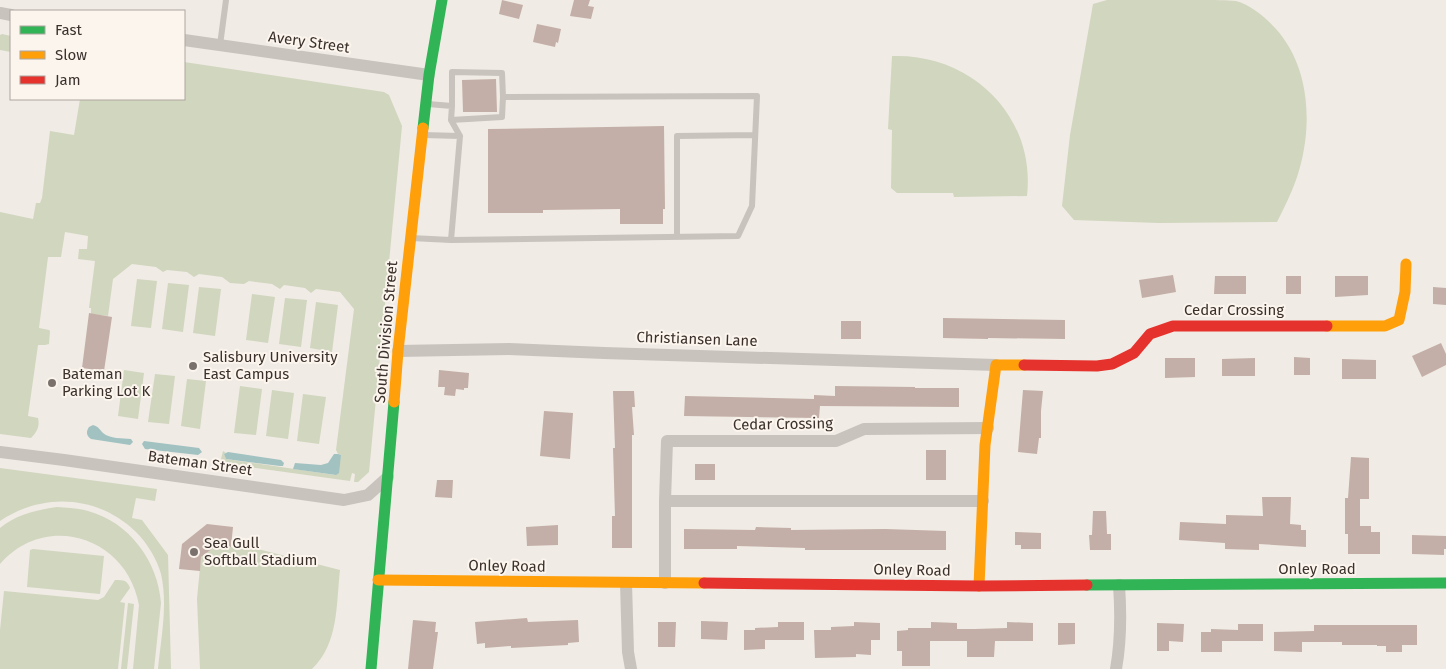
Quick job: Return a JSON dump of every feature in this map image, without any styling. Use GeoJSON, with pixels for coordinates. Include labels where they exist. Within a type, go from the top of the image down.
{"type":"FeatureCollection","features":[{"type":"Feature","properties":{"kind":"street","name":"South Division Street"},"geometry":{"type":"LineString","coordinates":[[371,669],[398,351],[429,76],[442,0]]}},
{"type":"Feature","properties":{"kind":"street","name":"Avery Street"},"geometry":{"type":"LineString","coordinates":[[185,40],[429,76]]}},
{"type":"Feature","properties":{"kind":"street","name":"Cedar Crossing"},"geometry":{"type":"LineString","coordinates":[[996,364],[1098,366],[1112,364],[1134,353],[1150,334],[1173,326],[1384,326],[1399,320],[1404,305],[1406,264]]}},
{"type":"Feature","properties":{"kind":"street","name":"Christiansen Lane"},"geometry":{"type":"LineString","coordinates":[[398,351],[509,349],[996,364]]}},
{"type":"Feature","properties":{"kind":"street"},"geometry":{"type":"LineString","coordinates":[[979,586],[985,445],[996,364]]}},
{"type":"Feature","properties":{"kind":"street","name":"Cedar Crossing"},"geometry":{"type":"LineString","coordinates":[[665,583],[667,441],[836,441],[864,429],[988,428]]}},
{"type":"Feature","properties":{"kind":"street","name":"Bateman Street"},"geometry":{"type":"LineString","coordinates":[[0,452],[344,500],[368,495],[388,476]]}},
{"type":"Feature","properties":{"kind":"street"},"geometry":{"type":"LineString","coordinates":[[665,501],[983,501]]}},
{"type":"Feature","properties":{"kind":"street","name":"Onley Road"},"geometry":{"type":"LineString","coordinates":[[378,580],[979,586],[1446,584]]}},
{"type":"Feature","properties":{"kind":"street"},"geometry":{"type":"LineString","coordinates":[[626,583],[628,652],[631,669]]}},
{"type":"Feature","properties":{"kind":"street"},"geometry":{"type":"LineString","coordinates":[[1116,669],[1121,617],[1120,585]]}},
{"type":"Feature","properties":{"kind":"lane"},"geometry":{"type":"LineString","coordinates":[[220,45],[226,0]]}},
{"type":"Feature","properties":{"kind":"lane"},"geometry":{"type":"LineString","coordinates":[[451,120],[502,117],[502,73],[452,72],[451,120],[460,136],[451,240]]}},
{"type":"Feature","properties":{"kind":"lane"},"geometry":{"type":"LineString","coordinates":[[410,238],[451,240],[738,236],[752,206],[757,96],[503,97]]}},
{"type":"Feature","properties":{"kind":"lane"},"geometry":{"type":"LineString","coordinates":[[426,104],[452,106]]}},
{"type":"Feature","properties":{"kind":"lane"},"geometry":{"type":"LineString","coordinates":[[422,135],[460,136]]}},
{"type":"Feature","properties":{"kind":"lane"},"geometry":{"type":"LineString","coordinates":[[677,237],[677,136],[755,135]]}},
{"type":"Feature","properties":{"kind":"green space"},"geometry":{"type":"Polygon","coordinates":[[[1107,0],[1236,1],[1258,12],[1276,29],[1288,45],[1297,63],[1303,82],[1307,122],[1305,142],[1296,180],[1277,222],[1159,223],[1074,220],[1062,206],[1070,135],[1093,4],[1107,0]]]}},
{"type":"Feature","properties":{"kind":"green space"},"geometry":{"type":"Polygon","coordinates":[[[0,35],[10,36],[10,52],[0,50],[0,35]]]}},
{"type":"Feature","properties":{"kind":"green space"},"geometry":{"type":"Polygon","coordinates":[[[892,56],[921,58],[948,65],[972,78],[992,95],[1009,116],[1021,140],[1027,167],[1027,196],[954,197],[953,193],[897,193],[891,188],[892,130],[888,129],[892,56]]]}},
{"type":"Feature","properties":{"kind":"green space"},"geometry":{"type":"Polygon","coordinates":[[[185,62],[384,92],[389,95],[402,126],[369,472],[358,482],[354,482],[355,474],[352,473],[350,481],[220,463],[223,451],[226,453],[224,454],[226,459],[335,475],[341,455],[336,450],[354,309],[340,292],[316,289],[311,293],[305,288],[284,285],[280,289],[272,284],[249,281],[244,284],[230,283],[222,277],[199,274],[194,277],[187,272],[167,270],[163,272],[156,267],[132,264],[113,279],[108,316],[91,314],[91,308],[89,308],[95,261],[78,259],[79,249],[87,249],[88,236],[65,232],[61,257],[48,257],[39,328],[50,331],[49,344],[38,345],[28,416],[38,418],[38,429],[31,438],[0,434],[0,212],[33,219],[36,203],[40,203],[42,198],[50,131],[74,135],[80,100],[185,100],[185,62]]]}},
{"type":"Feature","properties":{"kind":"green space"},"geometry":{"type":"Polygon","coordinates":[[[137,279],[157,281],[151,328],[131,326],[137,279]]]}},
{"type":"Feature","properties":{"kind":"green space"},"geometry":{"type":"Polygon","coordinates":[[[168,283],[189,285],[183,332],[162,329],[168,283]]]}},
{"type":"Feature","properties":{"kind":"green space"},"geometry":{"type":"Polygon","coordinates":[[[199,287],[221,289],[215,336],[193,333],[199,287]]]}},
{"type":"Feature","properties":{"kind":"green space"},"geometry":{"type":"Polygon","coordinates":[[[252,294],[275,297],[268,343],[246,340],[252,294]]]}},
{"type":"Feature","properties":{"kind":"green space"},"geometry":{"type":"Polygon","coordinates":[[[285,298],[307,300],[301,347],[279,344],[285,298]]]}},
{"type":"Feature","properties":{"kind":"green space"},"geometry":{"type":"Polygon","coordinates":[[[316,302],[338,305],[332,352],[310,348],[316,302]]]}},
{"type":"Feature","properties":{"kind":"green space"},"geometry":{"type":"Polygon","coordinates":[[[124,370],[144,373],[138,419],[118,416],[124,370]]]}},
{"type":"Feature","properties":{"kind":"green space"},"geometry":{"type":"Polygon","coordinates":[[[155,374],[175,376],[169,424],[148,422],[155,374]]]}},
{"type":"Feature","properties":{"kind":"green space"},"geometry":{"type":"Polygon","coordinates":[[[187,379],[206,381],[200,429],[181,426],[187,379]]]}},
{"type":"Feature","properties":{"kind":"green space"},"geometry":{"type":"Polygon","coordinates":[[[240,386],[262,389],[256,435],[234,433],[240,386]]]}},
{"type":"Feature","properties":{"kind":"green space"},"geometry":{"type":"Polygon","coordinates":[[[272,390],[294,393],[288,439],[266,436],[272,390]]]}},
{"type":"Feature","properties":{"kind":"green space"},"geometry":{"type":"Polygon","coordinates":[[[303,394],[326,397],[319,444],[297,441],[303,394]]]}},
{"type":"Feature","properties":{"kind":"green space"},"geometry":{"type":"Polygon","coordinates":[[[0,468],[157,489],[155,501],[136,498],[132,518],[142,520],[168,555],[171,669],[158,669],[163,621],[163,586],[157,563],[140,536],[121,520],[105,511],[88,505],[70,502],[34,505],[0,521],[0,468]]]}},
{"type":"Feature","properties":{"kind":"green space"},"geometry":{"type":"Polygon","coordinates":[[[57,507],[84,510],[103,516],[128,534],[139,545],[147,558],[159,587],[161,603],[154,669],[133,669],[139,605],[131,582],[119,562],[102,548],[82,539],[61,536],[39,538],[19,548],[0,564],[0,528],[6,523],[27,514],[57,507]]]}},
{"type":"Feature","properties":{"kind":"green space"},"geometry":{"type":"Polygon","coordinates":[[[216,546],[258,549],[340,570],[337,610],[332,635],[321,659],[312,669],[200,669],[197,599],[201,557],[216,546]]]}},
{"type":"Feature","properties":{"kind":"green space"},"geometry":{"type":"Polygon","coordinates":[[[30,550],[104,556],[100,594],[27,587],[30,550]]]}},
{"type":"Feature","properties":{"kind":"green space"},"geometry":{"type":"Polygon","coordinates":[[[115,580],[125,581],[130,588],[120,602],[125,603],[118,669],[0,669],[0,630],[4,591],[98,600],[104,597],[115,580]]]}},
{"type":"Feature","properties":{"kind":"green space"},"geometry":{"type":"Polygon","coordinates":[[[128,603],[134,604],[127,669],[121,669],[128,603]]]}},
{"type":"Feature","properties":{"kind":"water"},"geometry":{"type":"Polygon","coordinates":[[[93,425],[109,436],[131,439],[133,442],[130,445],[91,439],[87,432],[89,427],[93,425]]]}},
{"type":"Feature","properties":{"kind":"water"},"geometry":{"type":"Polygon","coordinates":[[[144,441],[199,448],[202,452],[198,455],[145,449],[142,444],[144,441]]]}},
{"type":"Feature","properties":{"kind":"water"},"geometry":{"type":"Polygon","coordinates":[[[228,452],[281,460],[284,463],[283,466],[280,466],[226,459],[224,454],[228,452]]]}},
{"type":"Feature","properties":{"kind":"water"},"geometry":{"type":"Polygon","coordinates":[[[334,454],[341,455],[339,473],[336,475],[293,469],[295,463],[321,465],[328,463],[334,454]]]}},
{"type":"Feature","properties":{"kind":"building"},"geometry":{"type":"Polygon","coordinates":[[[502,0],[523,5],[519,19],[499,14],[502,0]]]}},
{"type":"Feature","properties":{"kind":"building"},"geometry":{"type":"Polygon","coordinates":[[[574,0],[590,0],[588,6],[594,7],[591,19],[570,16],[574,0]]]}},
{"type":"Feature","properties":{"kind":"building"},"geometry":{"type":"Polygon","coordinates":[[[537,24],[561,29],[558,43],[556,42],[555,47],[533,42],[537,24]]]}},
{"type":"Feature","properties":{"kind":"building"},"geometry":{"type":"Polygon","coordinates":[[[496,79],[497,112],[463,112],[462,80],[496,79]]]}},
{"type":"Feature","properties":{"kind":"building"},"geometry":{"type":"Polygon","coordinates":[[[664,126],[665,209],[663,209],[663,224],[620,224],[620,209],[543,210],[543,213],[488,213],[488,129],[664,126]]]}},
{"type":"Feature","properties":{"kind":"building"},"geometry":{"type":"Polygon","coordinates":[[[1173,275],[1176,292],[1142,298],[1139,280],[1173,275]]]}},
{"type":"Feature","properties":{"kind":"building"},"geometry":{"type":"Polygon","coordinates":[[[1215,276],[1246,276],[1246,294],[1214,294],[1215,276]]]}},
{"type":"Feature","properties":{"kind":"building"},"geometry":{"type":"Polygon","coordinates":[[[1286,276],[1301,276],[1301,294],[1286,294],[1286,276]]]}},
{"type":"Feature","properties":{"kind":"building"},"geometry":{"type":"Polygon","coordinates":[[[1335,276],[1368,276],[1368,295],[1335,297],[1335,276]]]}},
{"type":"Feature","properties":{"kind":"building"},"geometry":{"type":"Polygon","coordinates":[[[1433,287],[1446,288],[1446,305],[1433,304],[1433,287]]]}},
{"type":"Feature","properties":{"kind":"building"},"geometry":{"type":"Polygon","coordinates":[[[89,313],[112,317],[104,371],[82,368],[89,313]]]}},
{"type":"Feature","properties":{"kind":"building"},"geometry":{"type":"Polygon","coordinates":[[[943,318],[1065,320],[1065,339],[943,338],[943,318]]]}},
{"type":"Feature","properties":{"kind":"building"},"geometry":{"type":"Polygon","coordinates":[[[841,321],[861,321],[861,339],[841,339],[841,321]]]}},
{"type":"Feature","properties":{"kind":"building"},"geometry":{"type":"Polygon","coordinates":[[[1441,343],[1446,354],[1446,365],[1422,377],[1412,356],[1441,343]]]}},
{"type":"Feature","properties":{"kind":"building"},"geometry":{"type":"Polygon","coordinates":[[[1294,357],[1310,358],[1310,375],[1294,375],[1294,357]]]}},
{"type":"Feature","properties":{"kind":"building"},"geometry":{"type":"Polygon","coordinates":[[[1165,358],[1195,358],[1195,377],[1165,378],[1165,358]]]}},
{"type":"Feature","properties":{"kind":"building"},"geometry":{"type":"Polygon","coordinates":[[[1255,358],[1255,376],[1222,376],[1222,359],[1255,358]]]}},
{"type":"Feature","properties":{"kind":"building"},"geometry":{"type":"Polygon","coordinates":[[[1342,359],[1376,360],[1376,379],[1342,379],[1342,359]]]}},
{"type":"Feature","properties":{"kind":"building"},"geometry":{"type":"Polygon","coordinates":[[[439,370],[469,373],[468,388],[464,388],[464,390],[456,389],[455,396],[444,395],[445,387],[438,387],[439,370]]]}},
{"type":"Feature","properties":{"kind":"building"},"geometry":{"type":"Polygon","coordinates":[[[835,386],[959,388],[959,407],[820,406],[819,418],[684,416],[685,396],[814,399],[814,395],[835,396],[835,386]]]}},
{"type":"Feature","properties":{"kind":"building"},"geometry":{"type":"Polygon","coordinates":[[[1023,390],[1043,391],[1041,438],[1039,438],[1037,454],[1018,452],[1023,390]]]}},
{"type":"Feature","properties":{"kind":"building"},"geometry":{"type":"Polygon","coordinates":[[[613,391],[634,391],[635,407],[632,407],[634,435],[632,435],[632,548],[612,548],[612,516],[615,516],[613,391]]]}},
{"type":"Feature","properties":{"kind":"building"},"geometry":{"type":"Polygon","coordinates":[[[544,411],[573,413],[570,459],[540,456],[544,411]]]}},
{"type":"Feature","properties":{"kind":"building"},"geometry":{"type":"Polygon","coordinates":[[[926,450],[946,450],[946,480],[926,480],[926,450]]]}},
{"type":"Feature","properties":{"kind":"building"},"geometry":{"type":"Polygon","coordinates":[[[1351,457],[1369,458],[1369,499],[1360,499],[1360,526],[1371,526],[1371,532],[1380,532],[1380,554],[1348,554],[1348,534],[1345,534],[1345,498],[1348,498],[1351,457]]]}},
{"type":"Feature","properties":{"kind":"building"},"geometry":{"type":"Polygon","coordinates":[[[695,464],[715,464],[715,480],[695,480],[695,464]]]}},
{"type":"Feature","properties":{"kind":"building"},"geometry":{"type":"Polygon","coordinates":[[[437,480],[453,480],[452,498],[435,497],[437,480]]]}},
{"type":"Feature","properties":{"kind":"building"},"geometry":{"type":"Polygon","coordinates":[[[1262,497],[1291,497],[1290,524],[1301,525],[1301,530],[1306,530],[1306,547],[1259,544],[1259,550],[1225,549],[1225,543],[1179,540],[1180,522],[1226,524],[1226,515],[1263,516],[1262,497]]]}},
{"type":"Feature","properties":{"kind":"building"},"geometry":{"type":"Polygon","coordinates":[[[1093,511],[1106,511],[1107,534],[1111,534],[1111,550],[1090,550],[1089,535],[1092,535],[1093,511]]]}},
{"type":"Feature","properties":{"kind":"building","name":"Sea Gull Softball Stadium"},"geometry":{"type":"Polygon","coordinates":[[[207,524],[233,527],[231,547],[216,546],[201,557],[200,571],[179,569],[182,544],[207,524]]]}},
{"type":"Feature","properties":{"kind":"building"},"geometry":{"type":"Polygon","coordinates":[[[558,525],[558,545],[527,546],[526,527],[558,525]]]}},
{"type":"Feature","properties":{"kind":"building"},"geometry":{"type":"Polygon","coordinates":[[[756,527],[791,528],[791,530],[885,529],[946,531],[946,550],[805,550],[805,548],[737,546],[737,549],[684,549],[684,529],[755,530],[756,527]]]}},
{"type":"Feature","properties":{"kind":"building"},"geometry":{"type":"Polygon","coordinates":[[[1015,532],[1041,533],[1041,549],[1021,549],[1021,545],[1015,545],[1015,532]]]}},
{"type":"Feature","properties":{"kind":"building"},"geometry":{"type":"Polygon","coordinates":[[[1412,535],[1446,536],[1444,555],[1412,554],[1412,535]]]}},
{"type":"Feature","properties":{"kind":"building"},"geometry":{"type":"Polygon","coordinates":[[[527,618],[528,622],[578,620],[579,642],[568,643],[568,645],[511,648],[511,646],[485,648],[485,643],[477,644],[475,622],[527,618]]]}},
{"type":"Feature","properties":{"kind":"building"},"geometry":{"type":"Polygon","coordinates":[[[413,620],[436,622],[435,632],[438,632],[433,669],[408,669],[413,620]]]}},
{"type":"Feature","properties":{"kind":"building"},"geometry":{"type":"Polygon","coordinates":[[[701,621],[728,622],[727,640],[701,639],[701,621]]]}},
{"type":"Feature","properties":{"kind":"building"},"geometry":{"type":"Polygon","coordinates":[[[658,622],[676,622],[675,647],[658,647],[658,622]]]}},
{"type":"Feature","properties":{"kind":"building"},"geometry":{"type":"Polygon","coordinates":[[[778,622],[804,622],[804,640],[765,640],[765,649],[744,650],[744,630],[778,627],[778,622]]]}},
{"type":"Feature","properties":{"kind":"building"},"geometry":{"type":"Polygon","coordinates":[[[854,622],[880,623],[880,640],[871,640],[871,655],[856,654],[856,657],[815,658],[814,630],[831,630],[831,627],[854,626],[854,622]]]}},
{"type":"Feature","properties":{"kind":"building"},"geometry":{"type":"Polygon","coordinates":[[[931,622],[957,623],[957,629],[1007,628],[1007,622],[1033,623],[1033,641],[995,641],[994,657],[967,657],[967,641],[930,641],[930,666],[902,666],[902,651],[897,651],[897,631],[908,630],[908,628],[931,628],[931,622]]]}},
{"type":"Feature","properties":{"kind":"building"},"geometry":{"type":"Polygon","coordinates":[[[1058,623],[1075,623],[1075,644],[1058,645],[1058,623]]]}},
{"type":"Feature","properties":{"kind":"building"},"geometry":{"type":"Polygon","coordinates":[[[1157,623],[1184,624],[1183,642],[1169,641],[1169,651],[1157,651],[1157,623]]]}},
{"type":"Feature","properties":{"kind":"building"},"geometry":{"type":"Polygon","coordinates":[[[1238,624],[1263,624],[1263,641],[1222,641],[1222,652],[1201,652],[1201,632],[1211,632],[1211,629],[1238,630],[1238,624]]]}},
{"type":"Feature","properties":{"kind":"building"},"geometry":{"type":"Polygon","coordinates":[[[1314,625],[1417,625],[1417,645],[1402,645],[1402,652],[1386,652],[1386,646],[1342,645],[1342,642],[1302,642],[1302,652],[1274,651],[1274,632],[1314,631],[1314,625]]]}},
{"type":"Feature","properties":{"kind":"traffic: fast"},"geometry":{"type":"LineString","coordinates":[[423,128],[429,75],[442,0]]}},
{"type":"Feature","properties":{"kind":"traffic: fast"},"geometry":{"type":"LineString","coordinates":[[371,669],[394,402]]}},
{"type":"Feature","properties":{"kind":"traffic: fast"},"geometry":{"type":"LineString","coordinates":[[1087,585],[1446,583]]}},
{"type":"Feature","properties":{"kind":"traffic: slow"},"geometry":{"type":"LineString","coordinates":[[394,402],[423,128]]}},
{"type":"Feature","properties":{"kind":"traffic: slow"},"geometry":{"type":"LineString","coordinates":[[1327,326],[1385,326],[1399,320],[1405,292],[1406,264]]}},
{"type":"Feature","properties":{"kind":"traffic: slow"},"geometry":{"type":"LineString","coordinates":[[979,586],[985,445],[996,365],[1024,365]]}},
{"type":"Feature","properties":{"kind":"traffic: slow"},"geometry":{"type":"LineString","coordinates":[[378,580],[704,583]]}},
{"type":"Feature","properties":{"kind":"traffic: jam"},"geometry":{"type":"LineString","coordinates":[[1024,365],[1097,366],[1112,364],[1134,353],[1150,334],[1173,326],[1327,326]]}},
{"type":"Feature","properties":{"kind":"traffic: jam"},"geometry":{"type":"LineString","coordinates":[[704,583],[979,586],[1087,585]]}},
{"type":"Feature","properties":{"kind":"place","name":"Salisbury University East Campus"},"geometry":{"type":"Point","coordinates":[193,366]}},
{"type":"Feature","properties":{"kind":"place","name":"Bateman Parking Lot K"},"geometry":{"type":"Point","coordinates":[52,383]}},
{"type":"Feature","properties":{"kind":"place","name":"Sea Gull Softball Stadium"},"geometry":{"type":"Point","coordinates":[194,552]}}]}
